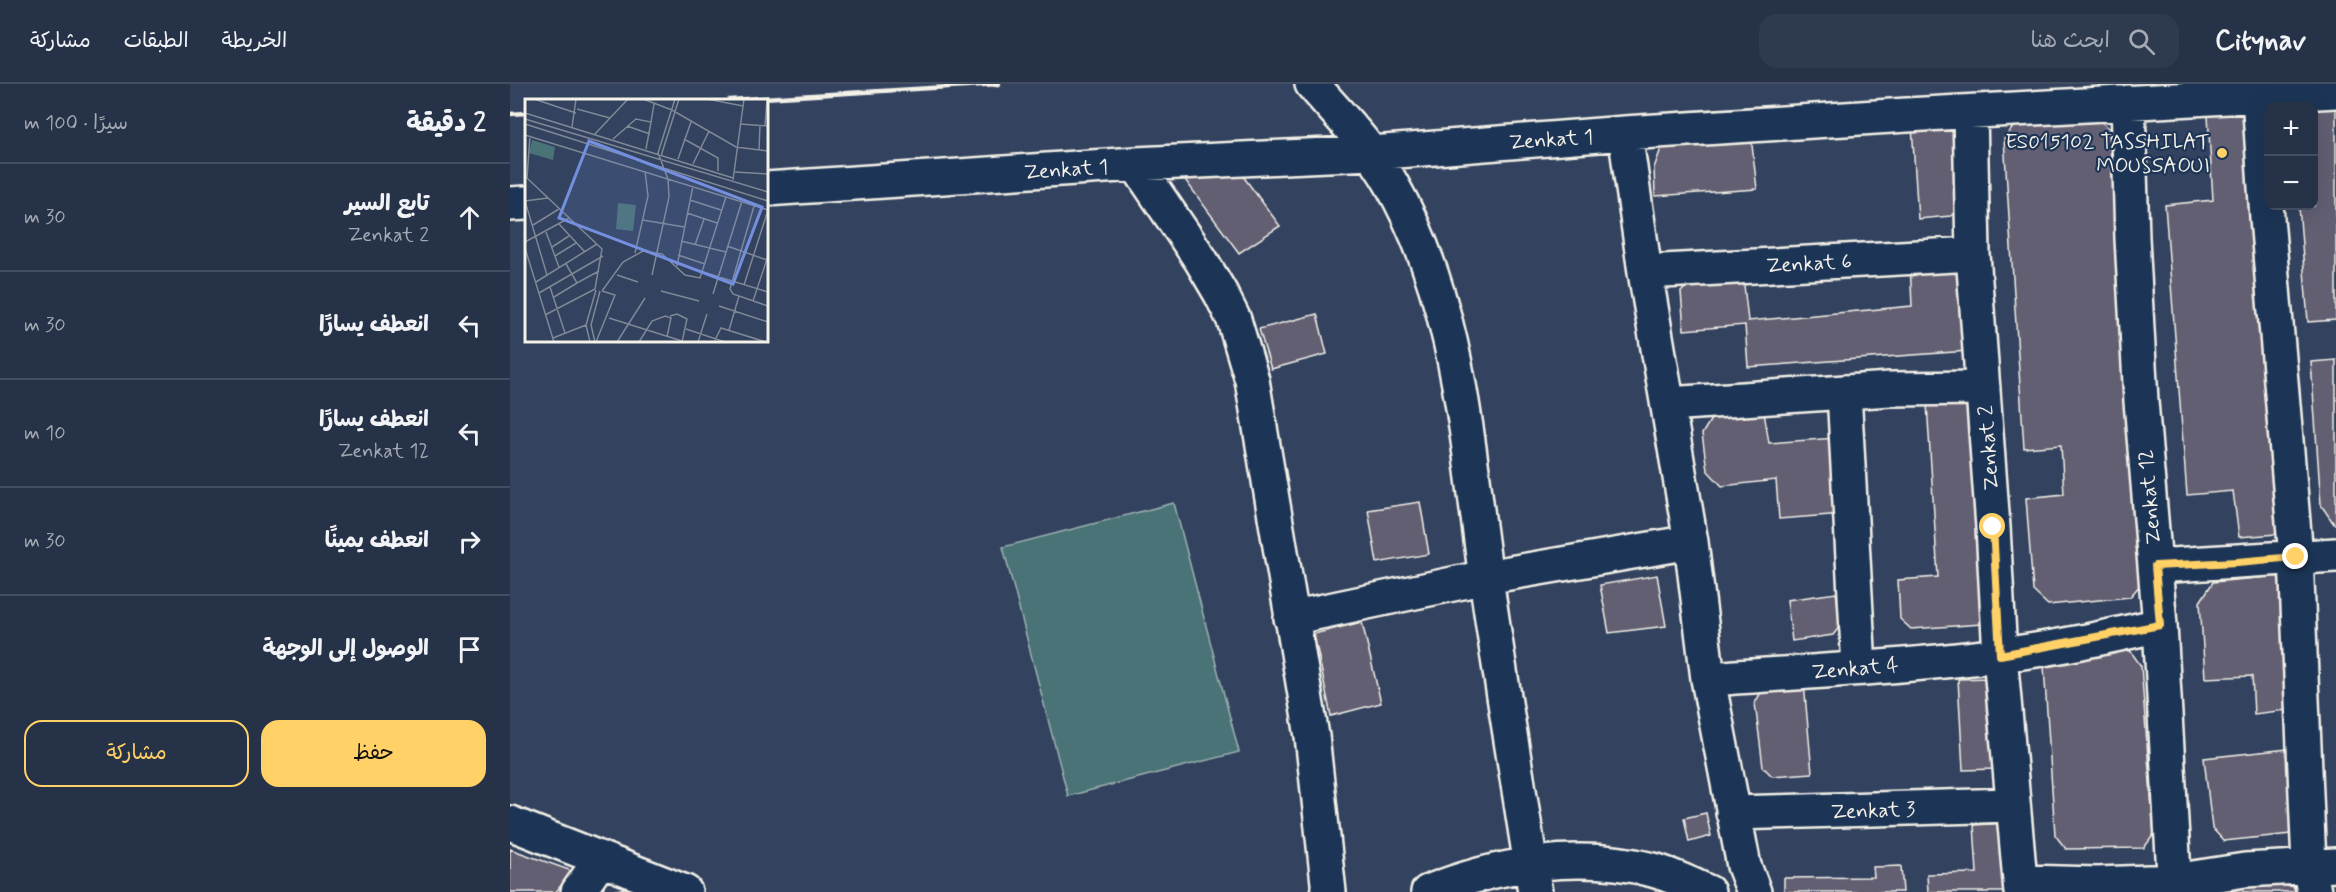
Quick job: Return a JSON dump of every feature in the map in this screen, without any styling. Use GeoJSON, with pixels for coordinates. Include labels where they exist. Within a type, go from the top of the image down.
{"type":"FeatureCollection","features":[{"type":"Feature","properties":{"kind":"street"},"geometry":{"type":"LineString","coordinates":[[1312,84],[1372,153],[1392,184],[1414,230],[1446,317],[1463,402],[1486,577],[1533,878]]}},
{"type":"Feature","properties":{"kind":"street","name":"Zenkat 1"},"geometry":{"type":"LineString","coordinates":[[768,189],[1136,164],[1372,153],[1625,133],[2128,102],[2336,92]]}},
{"type":"Feature","properties":{"kind":"street"},"geometry":{"type":"LineString","coordinates":[[2021,887],[2097,884],[2174,886],[2245,870],[2320,874],[2259,96]]}},
{"type":"Feature","properties":{"kind":"street","name":"Zenkat 12"},"geometry":{"type":"LineString","coordinates":[[2128,102],[2132,238],[2141,401],[2160,625],[2174,886]]}},
{"type":"Feature","properties":{"kind":"street","name":"Zenkat 2"},"geometry":{"type":"LineString","coordinates":[[1970,112],[1973,254],[2000,655],[2021,887]]}},
{"type":"Feature","properties":{"kind":"street"},"geometry":{"type":"LineString","coordinates":[[1625,133],[1645,272],[1691,542],[1708,679],[1743,866],[1754,892]]}},
{"type":"Feature","properties":{"kind":"street"},"geometry":{"type":"LineString","coordinates":[[1136,164],[1202,260],[1234,320],[1240,338],[1259,414],[1312,736],[1329,892]]}},
{"type":"Feature","properties":{"kind":"street"},"geometry":{"type":"LineString","coordinates":[[510,204],[525,203]]}},
{"type":"Feature","properties":{"kind":"street","name":"Zenkat 6"},"geometry":{"type":"LineString","coordinates":[[1645,272],[1973,254]]}},
{"type":"Feature","properties":{"kind":"street"},"geometry":{"type":"LineString","coordinates":[[1668,404],[1844,392],[1983,388]]}},
{"type":"Feature","properties":{"kind":"street"},"geometry":{"type":"LineString","coordinates":[[1844,392],[1859,669]]}},
{"type":"Feature","properties":{"kind":"street"},"geometry":{"type":"LineString","coordinates":[[1291,618],[1486,577],[1691,542]]}},
{"type":"Feature","properties":{"kind":"street"},"geometry":{"type":"LineString","coordinates":[[2155,566],[2336,555]]}},
{"type":"Feature","properties":{"kind":"street","name":"Zenkat 4"},"geometry":{"type":"LineString","coordinates":[[1708,679],[1859,669],[2000,655],[2160,625]]}},
{"type":"Feature","properties":{"kind":"street","name":"Zenkat 3"},"geometry":{"type":"LineString","coordinates":[[1733,813],[2012,805]]}},
{"type":"Feature","properties":{"kind":"street"},"geometry":{"type":"LineString","coordinates":[[510,823],[685,892]]}},
{"type":"Feature","properties":{"kind":"street"},"geometry":{"type":"LineString","coordinates":[[578,892],[601,859]]}},
{"type":"Feature","properties":{"kind":"street"},"geometry":{"type":"LineString","coordinates":[[1428,892],[1484,873],[1533,878],[1587,862],[1653,870],[1708,892]]}},
{"type":"Feature","properties":{"kind":"green space"},"geometry":{"type":"Polygon","coordinates":[[[1174,503],[1239,752],[1068,796],[1003,547],[1174,503]]]}},
{"type":"Feature","properties":{"kind":"building"},"geometry":{"type":"Polygon","coordinates":[[[2336,107],[2336,320],[2308,322],[2299,210],[2318,210],[2318,109],[2336,107]]]}},
{"type":"Feature","properties":{"kind":"building"},"geometry":{"type":"Polygon","coordinates":[[[2244,111],[2285,518],[2277,534],[2239,537],[2233,491],[2187,495],[2165,205],[2213,200],[2208,116],[2244,111]]]}},
{"type":"Feature","properties":{"kind":"building"},"geometry":{"type":"Polygon","coordinates":[[[2093,116],[2109,128],[2140,585],[2130,597],[2048,605],[2033,591],[2026,498],[2064,494],[2061,445],[2024,448],[2004,139],[2017,122],[2093,116]]]}},
{"type":"Feature","properties":{"kind":"building"},"geometry":{"type":"Polygon","coordinates":[[[1956,124],[1963,204],[1951,216],[1918,219],[1912,126],[1956,124]]]}},
{"type":"Feature","properties":{"kind":"building"},"geometry":{"type":"Polygon","coordinates":[[[1751,136],[1757,189],[1655,196],[1654,168],[1663,143],[1751,136]]]}},
{"type":"Feature","properties":{"kind":"building"},"geometry":{"type":"Polygon","coordinates":[[[1237,168],[1280,226],[1239,253],[1180,173],[1237,168]]]}},
{"type":"Feature","properties":{"kind":"building"},"geometry":{"type":"Polygon","coordinates":[[[1958,263],[1968,351],[1748,367],[1745,325],[1684,330],[1681,292],[1692,281],[1743,276],[1748,321],[1912,306],[1910,264],[1958,263]]]}},
{"type":"Feature","properties":{"kind":"building"},"geometry":{"type":"Polygon","coordinates":[[[1317,314],[1327,354],[1271,369],[1259,329],[1317,314]]]}},
{"type":"Feature","properties":{"kind":"building"},"geometry":{"type":"Polygon","coordinates":[[[2336,360],[2336,524],[2334,524],[2321,505],[2311,362],[2336,360]]]}},
{"type":"Feature","properties":{"kind":"building"},"geometry":{"type":"Polygon","coordinates":[[[1974,403],[1982,624],[1911,629],[1900,619],[1898,580],[1938,577],[1927,404],[1974,403]]]}},
{"type":"Feature","properties":{"kind":"building"},"geometry":{"type":"Polygon","coordinates":[[[1763,406],[1769,443],[1836,438],[1843,514],[1779,519],[1776,480],[1722,486],[1707,470],[1702,434],[1714,414],[1763,406]]]}},
{"type":"Feature","properties":{"kind":"building"},"geometry":{"type":"Polygon","coordinates":[[[1420,502],[1429,554],[1377,563],[1368,510],[1420,502]]]}},
{"type":"Feature","properties":{"kind":"building"},"geometry":{"type":"Polygon","coordinates":[[[1657,575],[1666,626],[1609,633],[1600,585],[1657,575]]]}},
{"type":"Feature","properties":{"kind":"building"},"geometry":{"type":"Polygon","coordinates":[[[2279,576],[2291,595],[2296,709],[2254,714],[2252,676],[2205,678],[2200,602],[2213,582],[2279,576]]]}},
{"type":"Feature","properties":{"kind":"building"},"geometry":{"type":"Polygon","coordinates":[[[1836,593],[1841,625],[1833,635],[1792,641],[1787,600],[1836,593]]]}},
{"type":"Feature","properties":{"kind":"building"},"geometry":{"type":"Polygon","coordinates":[[[1362,622],[1381,703],[1331,716],[1314,634],[1362,622]]]}},
{"type":"Feature","properties":{"kind":"building"},"geometry":{"type":"Polygon","coordinates":[[[2129,649],[2141,666],[2154,834],[2144,848],[2066,849],[2055,835],[2044,666],[2054,652],[2129,649]]]}},
{"type":"Feature","properties":{"kind":"building"},"geometry":{"type":"Polygon","coordinates":[[[1988,678],[1995,769],[1963,770],[1958,679],[1988,678]]]}},
{"type":"Feature","properties":{"kind":"building"},"geometry":{"type":"Polygon","coordinates":[[[1804,683],[1812,773],[1772,776],[1763,767],[1755,703],[1764,687],[1804,683]]]}},
{"type":"Feature","properties":{"kind":"building"},"geometry":{"type":"Polygon","coordinates":[[[2297,748],[2299,820],[2291,834],[2224,841],[2212,828],[2204,758],[2297,748]]]}},
{"type":"Feature","properties":{"kind":"building"},"geometry":{"type":"Polygon","coordinates":[[[1706,813],[1711,836],[1689,842],[1684,818],[1706,813]]]}},
{"type":"Feature","properties":{"kind":"building"},"geometry":{"type":"Polygon","coordinates":[[[2006,823],[2017,892],[1928,892],[1927,874],[1977,873],[1974,825],[2006,823]]]}},
{"type":"Feature","properties":{"kind":"building"},"geometry":{"type":"Polygon","coordinates":[[[510,849],[572,871],[556,892],[510,892],[510,849]]]}},
{"type":"Feature","properties":{"kind":"building"},"geometry":{"type":"Polygon","coordinates":[[[1901,866],[1903,892],[1784,892],[1784,878],[1874,877],[1873,867],[1901,866]]]}},
{"type":"Feature","properties":{"kind":"building"},"geometry":{"type":"Polygon","coordinates":[[[2287,877],[2296,892],[2224,892],[2232,883],[2287,877]]]}},
{"type":"Feature","properties":{"kind":"building"},"geometry":{"type":"Polygon","coordinates":[[[639,885],[655,892],[611,892],[612,891],[639,885]]]}},
{"type":"Feature","properties":{"kind":"railway"},"geometry":{"type":"LineString","coordinates":[[746,99],[999,84]]}},
{"type":"Feature","properties":{"kind":"railway"},"geometry":{"type":"LineString","coordinates":[[510,114],[525,113]]}},
{"type":"Feature","properties":{"kind":"place","name":"ES015102 TASSHILAT MOUSSAOUI"},"geometry":{"type":"Point","coordinates":[2222,153]}},
{"type":"Feature","properties":{"kind":"route"},"geometry":{"type":"LineString","coordinates":[[1993,527],[2000,655],[2106,637],[2160,625],[2155,566],[2296,557]]}}]}
